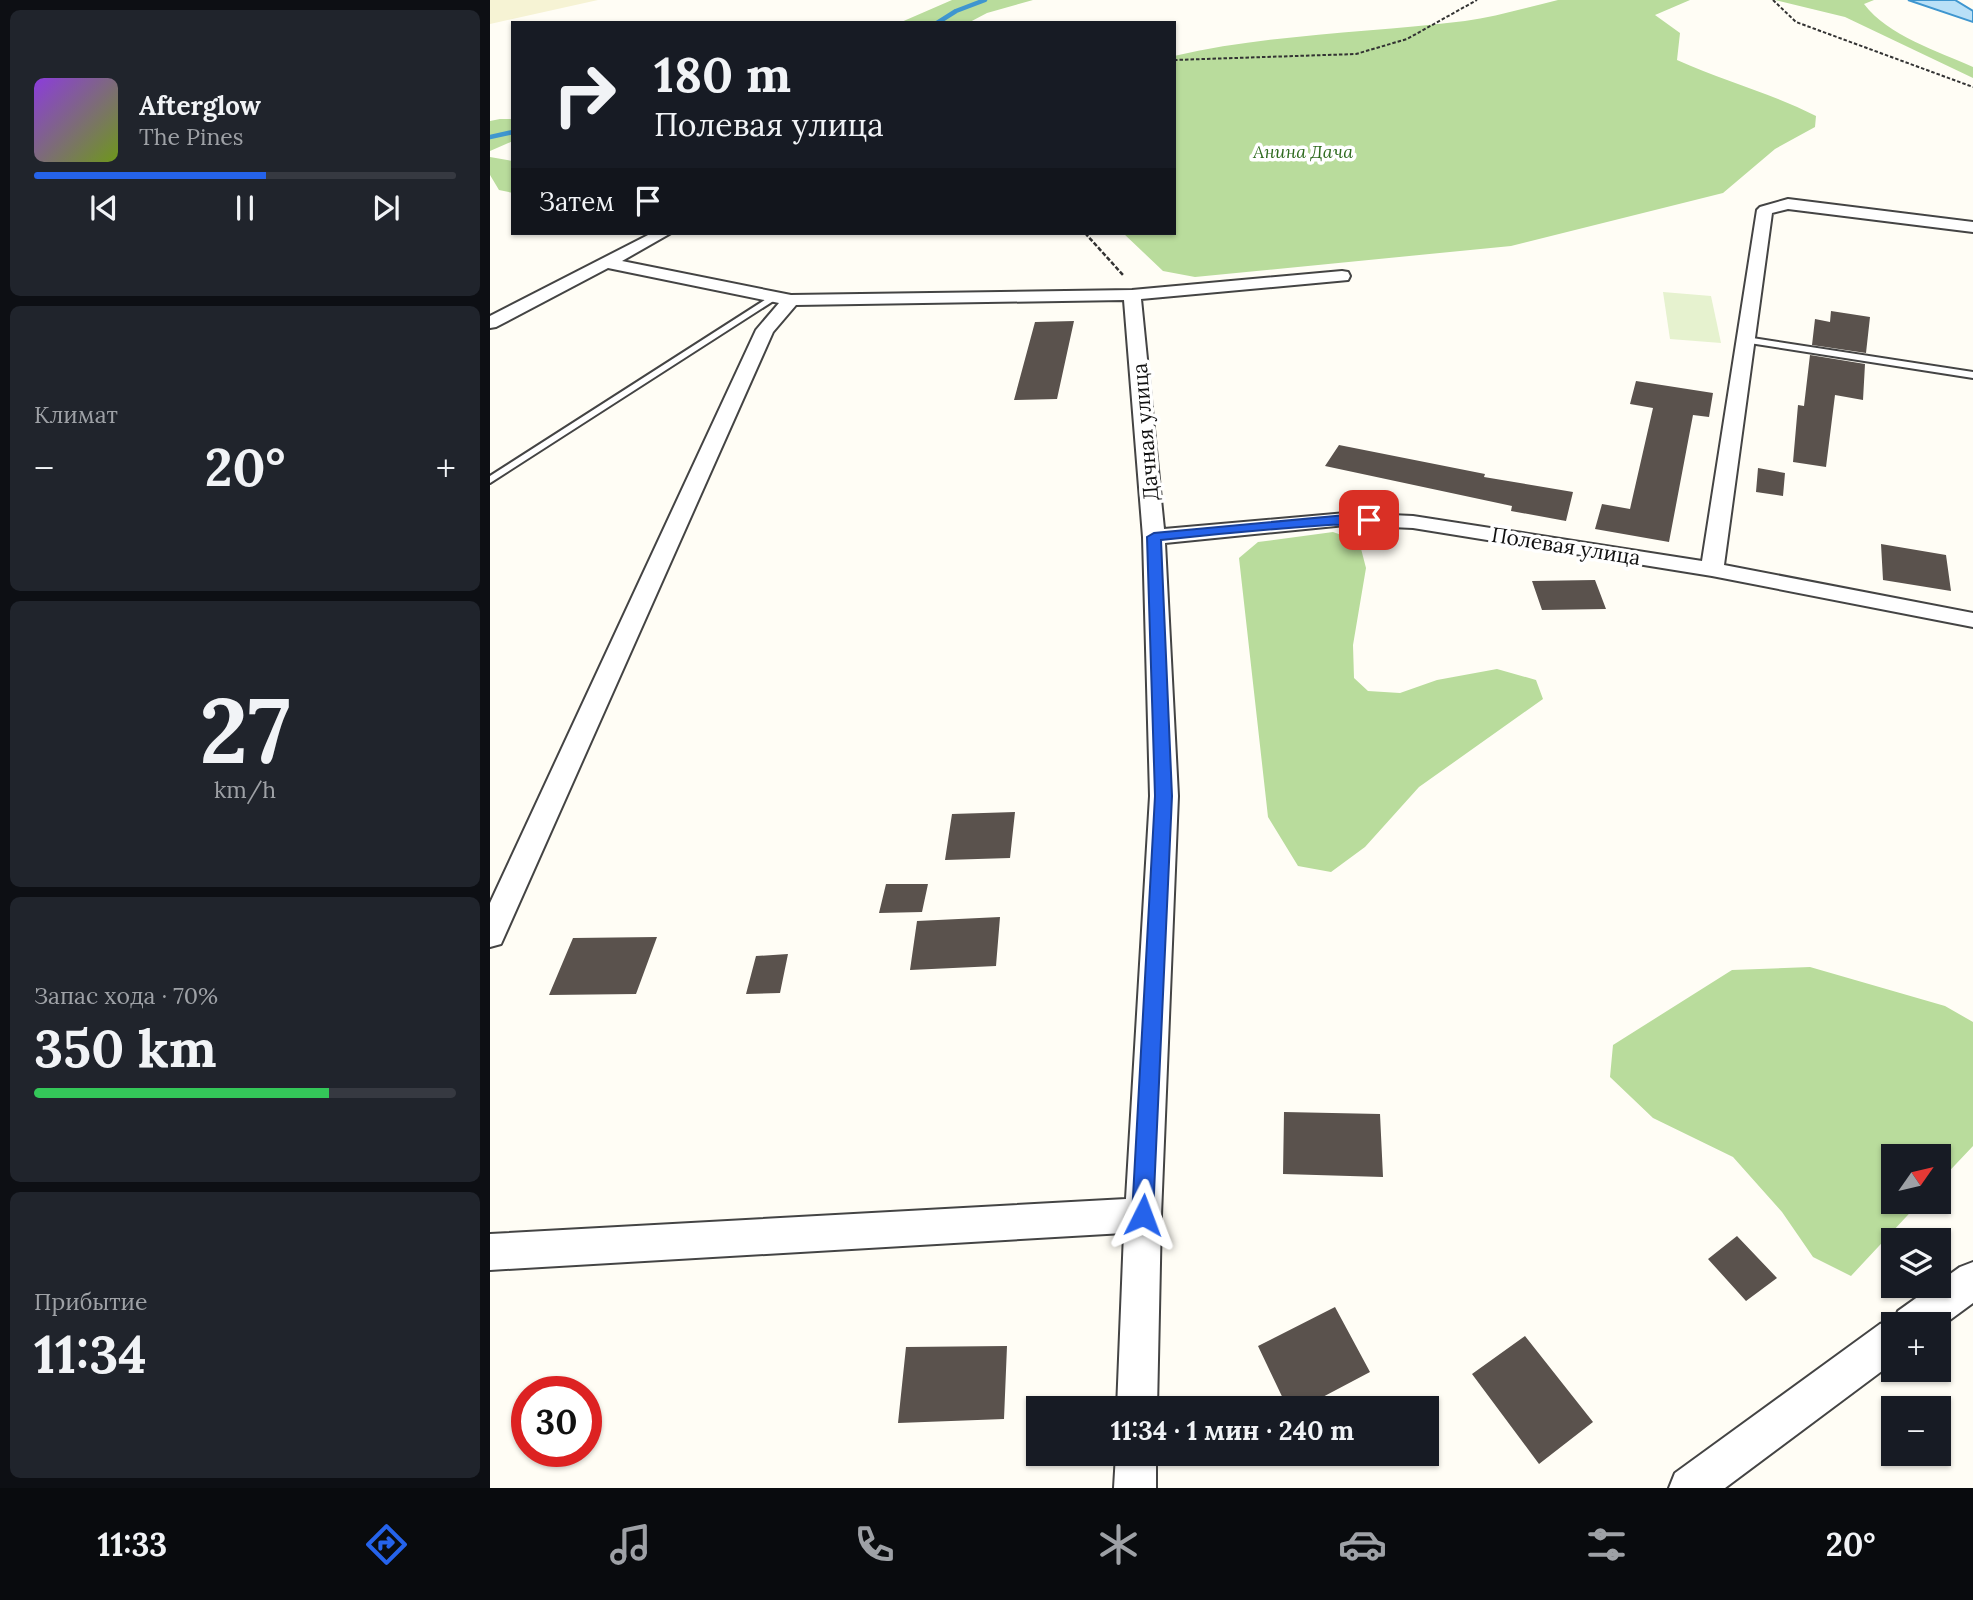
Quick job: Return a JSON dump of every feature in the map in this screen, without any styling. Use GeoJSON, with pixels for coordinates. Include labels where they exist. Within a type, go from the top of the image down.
{"type":"FeatureCollection","features":[{"type":"Feature","properties":{"kind":"street"},"geometry":{"type":"LineString","coordinates":[[1712,569],[1765,210],[1788,204],[1973,227]]}},
{"type":"Feature","properties":{"kind":"street"},"geometry":{"type":"LineString","coordinates":[[490,323],[659,235]]}},
{"type":"Feature","properties":{"kind":"street"},"geometry":{"type":"LineString","coordinates":[[608,263],[783,299],[1132,295],[1342,276]]}},
{"type":"Feature","properties":{"kind":"street","name":"Дачная улица"},"geometry":{"type":"LineString","coordinates":[[1132,295],[1154,537],[1164,796],[1143,1215],[1138,1396]]}},
{"type":"Feature","properties":{"kind":"street"},"geometry":{"type":"LineString","coordinates":[[490,935],[765,330],[783,299]]}},
{"type":"Feature","properties":{"kind":"street","name":"Полевая улица"},"geometry":{"type":"LineString","coordinates":[[1154,537],[1346,519],[1413,522],[1712,569],[1973,620]]}},
{"type":"Feature","properties":{"kind":"street"},"geometry":{"type":"LineString","coordinates":[[490,1252],[1143,1215]]}},
{"type":"Feature","properties":{"kind":"street"},"geometry":{"type":"LineString","coordinates":[[1930,1312],[1973,1280]]}},
{"type":"Feature","properties":{"kind":"street"},"geometry":{"type":"LineString","coordinates":[[1690,1488],[1881,1348]]}},
{"type":"Feature","properties":{"kind":"street"},"geometry":{"type":"LineString","coordinates":[[1135,1488],[1136,1466]]}},
{"type":"Feature","properties":{"kind":"lane"},"geometry":{"type":"LineString","coordinates":[[490,480],[783,299]]}},
{"type":"Feature","properties":{"kind":"lane"},"geometry":{"type":"LineString","coordinates":[[1746,340],[1973,375]]}},
{"type":"Feature","properties":{"kind":"path"},"geometry":{"type":"LineString","coordinates":[[1176,60],[1356,54],[1383,49],[1416,34],[1454,8],[1477,0]]}},
{"type":"Feature","properties":{"kind":"path"},"geometry":{"type":"LineString","coordinates":[[1773,0],[1796,22],[1973,87]]}},
{"type":"Feature","properties":{"kind":"path"},"geometry":{"type":"LineString","coordinates":[[1087,235],[1124,276],[1132,295]]}},
{"type":"Feature","properties":{"kind":"shaded area"},"geometry":{"type":"Polygon","coordinates":[[[490,0],[598,0],[490,24],[490,0]]]}},
{"type":"Feature","properties":{"kind":"green space"},"geometry":{"type":"Polygon","coordinates":[[[952,0],[1033,0],[987,13],[972,21],[904,21],[952,0]]]}},
{"type":"Feature","properties":{"kind":"green space","name":"Анина Дача"},"geometry":{"type":"Polygon","coordinates":[[[1558,0],[1690,0],[1655,15],[1680,33],[1677,60],[1782,100],[1816,116],[1815,127],[1775,149],[1723,193],[1511,246],[1195,277],[1163,271],[1125,235],[1176,235],[1176,56],[1282,38],[1465,21],[1558,0]]]}},
{"type":"Feature","properties":{"kind":"green space"},"geometry":{"type":"Polygon","coordinates":[[[1775,0],[1874,0],[1864,4],[1886,25],[1914,42],[1973,67],[1973,78],[1845,17],[1775,0]]]}},
{"type":"Feature","properties":{"kind":"green space"},"geometry":{"type":"Polygon","coordinates":[[[511,119],[511,142],[490,151],[490,121],[511,119]]]}},
{"type":"Feature","properties":{"kind":"green space"},"geometry":{"type":"Polygon","coordinates":[[[490,157],[511,161],[511,193],[499,190],[490,175],[490,157]]]}},
{"type":"Feature","properties":{"kind":"green space"},"geometry":{"type":"Polygon","coordinates":[[[1663,292],[1711,296],[1721,343],[1670,339],[1663,292]]]}},
{"type":"Feature","properties":{"kind":"green space"},"geometry":{"type":"Polygon","coordinates":[[[1333,532],[1359,541],[1366,568],[1353,645],[1354,678],[1368,691],[1400,693],[1437,680],[1497,669],[1536,680],[1543,699],[1419,787],[1365,847],[1331,872],[1298,866],[1268,817],[1239,558],[1258,542],[1333,532]]]}},
{"type":"Feature","properties":{"kind":"green space"},"geometry":{"type":"Polygon","coordinates":[[[1810,967],[1945,1006],[1973,1022],[1973,1146],[1951,1169],[1951,1144],[1881,1144],[1881,1214],[1909,1214],[1896,1228],[1881,1228],[1881,1244],[1851,1276],[1813,1257],[1782,1212],[1733,1157],[1653,1118],[1610,1077],[1613,1045],[1732,970],[1810,967]]]}},
{"type":"Feature","properties":{"kind":"water"},"geometry":{"type":"Polygon","coordinates":[[[1908,0],[1955,0],[1973,11],[1973,22],[1908,0]]]}},
{"type":"Feature","properties":{"kind":"building"},"geometry":{"type":"Polygon","coordinates":[[[1831,311],[1870,317],[1866,353],[1812,345],[1815,319],[1830,322],[1831,311]]]}},
{"type":"Feature","properties":{"kind":"building"},"geometry":{"type":"Polygon","coordinates":[[[1074,321],[1057,399],[1014,400],[1035,322],[1074,321]]]}},
{"type":"Feature","properties":{"kind":"building"},"geometry":{"type":"Polygon","coordinates":[[[1810,355],[1865,364],[1863,400],[1835,395],[1826,467],[1793,462],[1798,405],[1804,406],[1810,355]]]}},
{"type":"Feature","properties":{"kind":"building"},"geometry":{"type":"Polygon","coordinates":[[[1636,381],[1713,393],[1709,417],[1693,415],[1669,542],[1595,529],[1602,504],[1630,509],[1653,408],[1630,404],[1636,381]]]}},
{"type":"Feature","properties":{"kind":"building"},"geometry":{"type":"Polygon","coordinates":[[[1339,445],[1485,474],[1484,477],[1573,492],[1566,521],[1511,511],[1512,506],[1325,466],[1339,445]]]}},
{"type":"Feature","properties":{"kind":"building"},"geometry":{"type":"Polygon","coordinates":[[[1758,468],[1785,473],[1783,496],[1756,492],[1758,468]]]}},
{"type":"Feature","properties":{"kind":"building"},"geometry":{"type":"Polygon","coordinates":[[[1881,544],[1946,555],[1951,591],[1883,580],[1881,544]]]}},
{"type":"Feature","properties":{"kind":"building"},"geometry":{"type":"Polygon","coordinates":[[[1595,580],[1606,609],[1542,610],[1532,581],[1595,580]]]}},
{"type":"Feature","properties":{"kind":"building"},"geometry":{"type":"Polygon","coordinates":[[[1015,812],[1010,858],[945,860],[952,814],[1015,812]]]}},
{"type":"Feature","properties":{"kind":"building"},"geometry":{"type":"Polygon","coordinates":[[[886,884],[928,884],[922,912],[879,913],[886,884]]]}},
{"type":"Feature","properties":{"kind":"building"},"geometry":{"type":"Polygon","coordinates":[[[1000,917],[996,966],[910,970],[917,921],[1000,917]]]}},
{"type":"Feature","properties":{"kind":"building"},"geometry":{"type":"Polygon","coordinates":[[[657,937],[636,994],[549,995],[573,938],[657,937]]]}},
{"type":"Feature","properties":{"kind":"building"},"geometry":{"type":"Polygon","coordinates":[[[788,954],[780,993],[746,994],[756,956],[788,954]]]}},
{"type":"Feature","properties":{"kind":"building"},"geometry":{"type":"Polygon","coordinates":[[[1284,1112],[1380,1114],[1383,1177],[1283,1174],[1284,1112]]]}},
{"type":"Feature","properties":{"kind":"building"},"geometry":{"type":"Polygon","coordinates":[[[1737,1236],[1777,1278],[1746,1301],[1708,1259],[1737,1236]]]}},
{"type":"Feature","properties":{"kind":"building"},"geometry":{"type":"Polygon","coordinates":[[[1335,1307],[1370,1372],[1325,1396],[1282,1396],[1258,1346],[1335,1307]]]}},
{"type":"Feature","properties":{"kind":"building"},"geometry":{"type":"Polygon","coordinates":[[[1525,1336],[1593,1422],[1539,1464],[1472,1374],[1525,1336]]]}},
{"type":"Feature","properties":{"kind":"building"},"geometry":{"type":"Polygon","coordinates":[[[1007,1346],[1004,1419],[898,1423],[906,1347],[1007,1346]]]}},
{"type":"Feature","properties":{"kind":"waterway"},"geometry":{"type":"LineString","coordinates":[[940,21],[956,11],[985,0]]}},
{"type":"Feature","properties":{"kind":"waterway"},"geometry":{"type":"LineString","coordinates":[[490,137],[511,132]]}},
{"type":"Feature","properties":{"kind":"route"},"geometry":{"type":"LineString","coordinates":[[1143,1215],[1164,796],[1154,537],[1346,519],[1369,520]]}}]}
